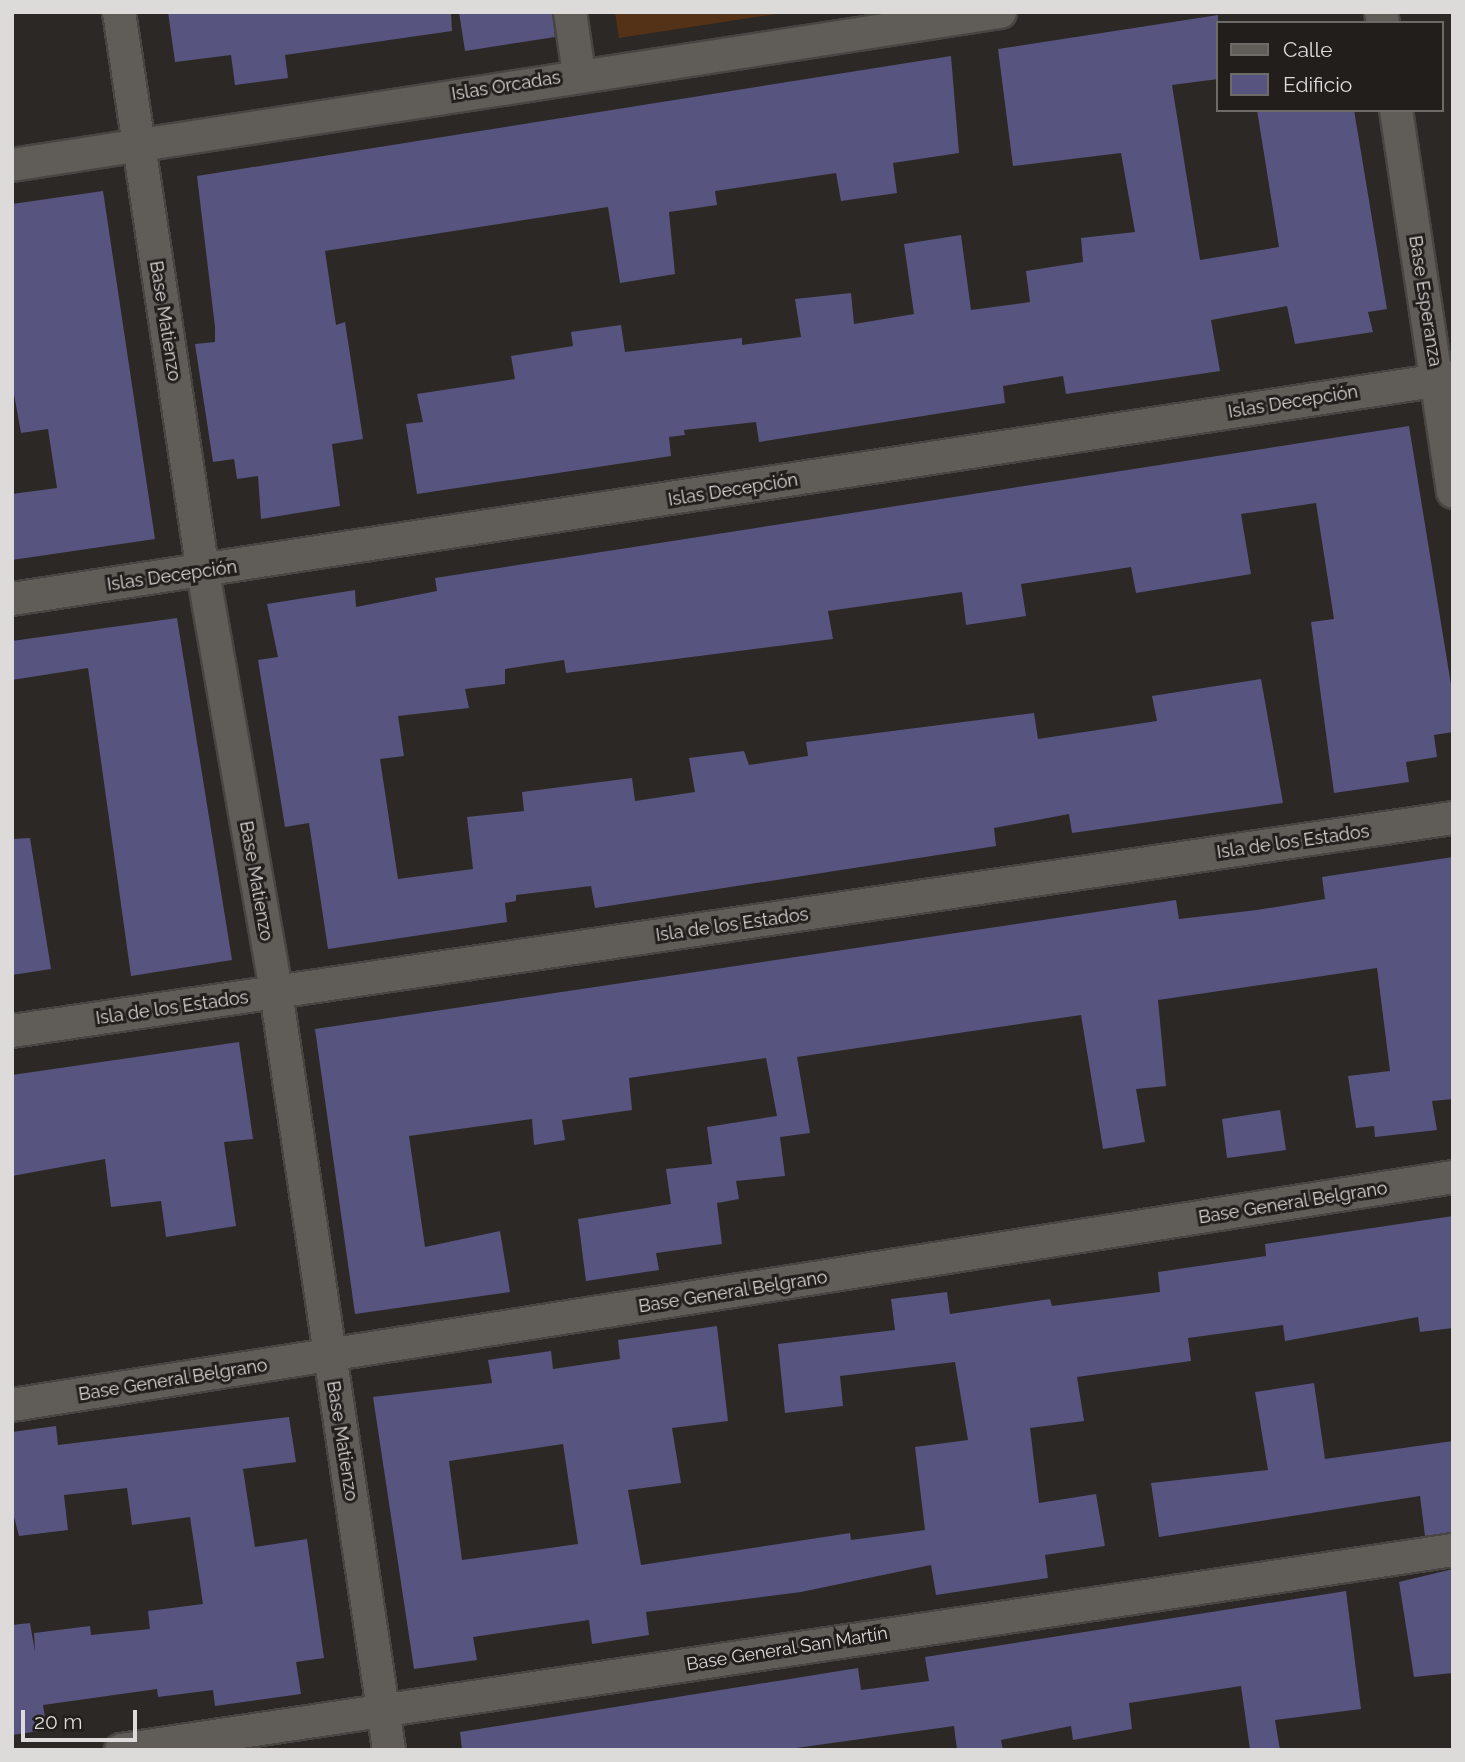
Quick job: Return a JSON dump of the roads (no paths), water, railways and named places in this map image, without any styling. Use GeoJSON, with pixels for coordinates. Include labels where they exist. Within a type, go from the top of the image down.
{"type":"FeatureCollection","features":[{"type":"Feature","properties":{"kind":"street","name":"Base Matienzo"},"geometry":{"type":"LineString","coordinates":[[120,12],[203,572],[276,992],[389,1750]]}},
{"type":"Feature","properties":{"kind":"street"},"geometry":{"type":"LineString","coordinates":[[570,12],[579,74]]}},
{"type":"Feature","properties":{"kind":"street","name":"Islas Orcadas"},"geometry":{"type":"LineString","coordinates":[[12,165],[579,74],[1000,12]]}},
{"type":"Feature","properties":{"kind":"street","name":"Base Esperanza"},"geometry":{"type":"LineString","coordinates":[[1396,112],[1445,379],[1453,492]]}},
{"type":"Feature","properties":{"kind":"street","name":"Islas Decepción"},"geometry":{"type":"LineString","coordinates":[[12,598],[203,572],[1445,379]]}},
{"type":"Feature","properties":{"kind":"street","name":"Isla de los Estados"},"geometry":{"type":"LineString","coordinates":[[12,1031],[1453,818]]}},
{"type":"Feature","properties":{"kind":"street","name":"Base General Belgrano"},"geometry":{"type":"LineString","coordinates":[[12,1405],[1453,1177]]}},
{"type":"Feature","properties":{"kind":"street","name":"Base General San Martín"},"geometry":{"type":"LineString","coordinates":[[121,1750],[1453,1550]]}}]}
